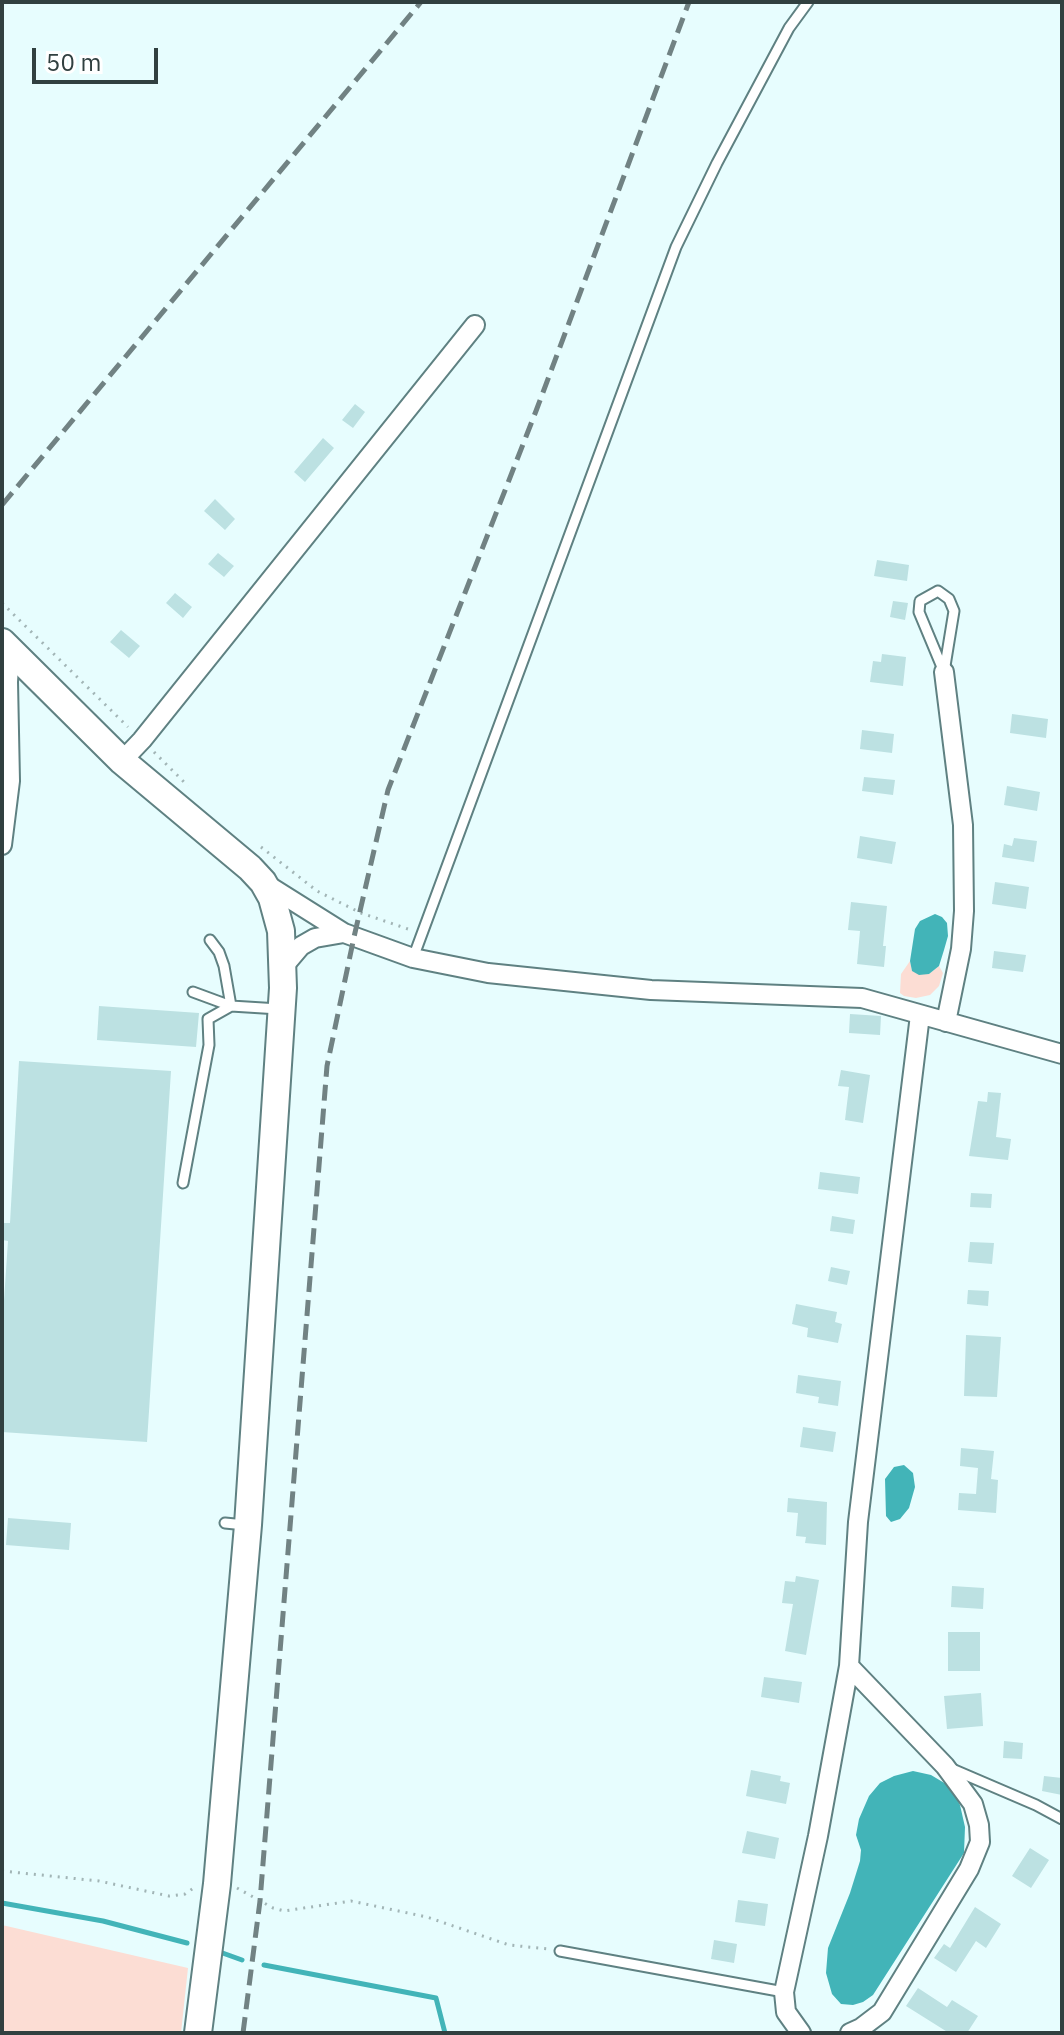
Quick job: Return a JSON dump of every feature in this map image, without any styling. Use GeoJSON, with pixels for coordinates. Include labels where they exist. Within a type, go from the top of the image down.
{"type":"FeatureCollection","features":[{"type":"Feature","properties":{"kind":"street"},"geometry":{"type":"LineString","coordinates":[[122,761],[475,325]]}},
{"type":"Feature","properties":{"kind":"street"},"geometry":{"type":"LineString","coordinates":[[6,646],[122,761],[263,882],[344,933],[413,958],[488,973],[651,990],[862,998],[1062,1054]]}},
{"type":"Feature","properties":{"kind":"street"},"geometry":{"type":"LineString","coordinates":[[2,845],[10,781],[6,646]]}},
{"type":"Feature","properties":{"kind":"street"},"geometry":{"type":"LineString","coordinates":[[944,672],[963,825],[964,911],[961,949],[946,1022]]}},
{"type":"Feature","properties":{"kind":"street"},"geometry":{"type":"LineString","coordinates":[[198,2033],[217,1884],[236,1524],[282,1009],[284,966],[279,916],[263,882]]}},
{"type":"Feature","properties":{"kind":"street"},"geometry":{"type":"LineString","coordinates":[[284,966],[301,946],[315,938],[344,933]]}},
{"type":"Feature","properties":{"kind":"street"},"geometry":{"type":"LineString","coordinates":[[801,2033],[786,2012],[784,1992],[818,1836],[849,1666],[858,1522],[920,1015]]}},
{"type":"Feature","properties":{"kind":"street"},"geometry":{"type":"LineString","coordinates":[[849,1666],[945,1766],[973,1804],[980,1842],[969,1869],[882,2012],[850,2033]]}},
{"type":"Feature","properties":{"kind":"lane"},"geometry":{"type":"LineString","coordinates":[[413,958],[676,247],[767,68],[789,28],[808,2]]}},
{"type":"Feature","properties":{"kind":"lane"},"geometry":{"type":"LineString","coordinates":[[938,591],[949,599],[954,611],[944,672],[919,612],[920,601],[938,591]]}},
{"type":"Feature","properties":{"kind":"lane"},"geometry":{"type":"LineString","coordinates":[[210,940],[224,966],[231,1006]]}},
{"type":"Feature","properties":{"kind":"lane"},"geometry":{"type":"LineString","coordinates":[[193,992],[231,1006],[282,1009]]}},
{"type":"Feature","properties":{"kind":"lane"},"geometry":{"type":"LineString","coordinates":[[183,1183],[209,1045],[208,1019],[231,1006]]}},
{"type":"Feature","properties":{"kind":"lane"},"geometry":{"type":"LineString","coordinates":[[945,1766],[1062,1819]]}},
{"type":"Feature","properties":{"kind":"lane"},"geometry":{"type":"LineString","coordinates":[[560,1951],[784,1992]]}},
{"type":"Feature","properties":{"kind":"path"},"geometry":{"type":"LineString","coordinates":[[2,603],[197,795]]}},
{"type":"Feature","properties":{"kind":"path"},"geometry":{"type":"LineString","coordinates":[[256,844],[317,891],[361,913],[422,934]]}},
{"type":"Feature","properties":{"kind":"path"},"geometry":{"type":"LineString","coordinates":[[2,1871],[99,1881],[169,1896],[185,1894],[203,1882],[243,1889],[273,1908],[284,1911],[351,1901],[427,1917],[509,1945],[560,1951]]}},
{"type":"Feature","properties":{"kind":"shaded area"},"geometry":{"type":"Polygon","coordinates":[[[910,961],[912,971],[929,974],[939,966],[943,973],[939,986],[930,995],[916,998],[900,993],[901,974],[910,961]]]}},
{"type":"Feature","properties":{"kind":"shaded area"},"geometry":{"type":"Polygon","coordinates":[[[2,1925],[188,1968],[181,2033],[2,2033],[2,1925]]]}},
{"type":"Feature","properties":{"kind":"water"},"geometry":{"type":"Polygon","coordinates":[[[935,914],[947,923],[948,936],[939,966],[929,974],[919,975],[912,971],[910,961],[915,929],[920,921],[935,914]]]}},
{"type":"Feature","properties":{"kind":"water"},"geometry":{"type":"Polygon","coordinates":[[[904,1465],[913,1473],[915,1487],[909,1508],[900,1519],[891,1522],[886,1516],[885,1479],[894,1467],[904,1465]]]}},
{"type":"Feature","properties":{"kind":"water"},"geometry":{"type":"Polygon","coordinates":[[[913,1771],[931,1775],[951,1787],[960,1805],[965,1827],[964,1853],[873,1995],[853,2005],[841,2004],[832,1994],[826,1973],[828,1948],[860,1861],[861,1850],[856,1835],[859,1819],[869,1796],[880,1783],[913,1771]]]}},
{"type":"Feature","properties":{"kind":"building"},"geometry":{"type":"Polygon","coordinates":[[[355,404],[365,412],[353,428],[342,420],[355,404]]]}},
{"type":"Feature","properties":{"kind":"building"},"geometry":{"type":"Polygon","coordinates":[[[323,438],[334,448],[305,482],[294,472],[323,438]]]}},
{"type":"Feature","properties":{"kind":"building"},"geometry":{"type":"Polygon","coordinates":[[[215,499],[235,519],[225,530],[204,511],[215,499]]]}},
{"type":"Feature","properties":{"kind":"building"},"geometry":{"type":"Polygon","coordinates":[[[218,553],[234,566],[224,577],[208,564],[218,553]]]}},
{"type":"Feature","properties":{"kind":"building"},"geometry":{"type":"Polygon","coordinates":[[[877,560],[909,565],[907,581],[874,576],[877,560]]]}},
{"type":"Feature","properties":{"kind":"building"},"geometry":{"type":"Polygon","coordinates":[[[175,593],[192,607],[183,618],[166,603],[175,593]]]}},
{"type":"Feature","properties":{"kind":"building"},"geometry":{"type":"Polygon","coordinates":[[[893,601],[908,603],[905,620],[890,617],[893,601]]]}},
{"type":"Feature","properties":{"kind":"building"},"geometry":{"type":"Polygon","coordinates":[[[121,630],[140,646],[129,658],[110,642],[121,630]]]}},
{"type":"Feature","properties":{"kind":"building"},"geometry":{"type":"Polygon","coordinates":[[[882,654],[906,657],[903,686],[870,682],[873,661],[881,662],[882,654]]]}},
{"type":"Feature","properties":{"kind":"building"},"geometry":{"type":"Polygon","coordinates":[[[1012,714],[1048,719],[1046,738],[1010,733],[1012,714]]]}},
{"type":"Feature","properties":{"kind":"building"},"geometry":{"type":"Polygon","coordinates":[[[862,730],[894,734],[892,753],[860,749],[862,730]]]}},
{"type":"Feature","properties":{"kind":"building"},"geometry":{"type":"Polygon","coordinates":[[[864,777],[895,780],[893,795],[862,791],[864,777]]]}},
{"type":"Feature","properties":{"kind":"building"},"geometry":{"type":"Polygon","coordinates":[[[1007,786],[1040,792],[1037,811],[1004,805],[1007,786]]]}},
{"type":"Feature","properties":{"kind":"building"},"geometry":{"type":"Polygon","coordinates":[[[860,836],[896,842],[892,864],[857,858],[860,836]]]}},
{"type":"Feature","properties":{"kind":"building"},"geometry":{"type":"Polygon","coordinates":[[[1014,838],[1037,841],[1034,862],[1002,857],[1004,844],[1012,846],[1014,838]]]}},
{"type":"Feature","properties":{"kind":"building"},"geometry":{"type":"Polygon","coordinates":[[[995,882],[1029,887],[1026,909],[992,904],[995,882]]]}},
{"type":"Feature","properties":{"kind":"building"},"geometry":{"type":"Polygon","coordinates":[[[851,902],[887,906],[884,967],[857,964],[860,931],[848,930],[851,902]]]}},
{"type":"Feature","properties":{"kind":"building"},"geometry":{"type":"Polygon","coordinates":[[[994,951],[1026,955],[1023,972],[992,968],[994,951]]]}},
{"type":"Feature","properties":{"kind":"building"},"geometry":{"type":"Polygon","coordinates":[[[99,1006],[199,1013],[196,1047],[97,1040],[99,1006]]]}},
{"type":"Feature","properties":{"kind":"building"},"geometry":{"type":"Polygon","coordinates":[[[850,1014],[881,1016],[880,1035],[849,1033],[850,1014]]]}},
{"type":"Feature","properties":{"kind":"building"},"geometry":{"type":"Polygon","coordinates":[[[19,1061],[171,1071],[147,1442],[2,1432],[2,1330],[8,1241],[2,1240],[2,1223],[10,1223],[19,1061]]]}},
{"type":"Feature","properties":{"kind":"building"},"geometry":{"type":"Polygon","coordinates":[[[841,1070],[870,1075],[863,1123],[845,1120],[849,1087],[838,1086],[841,1070]]]}},
{"type":"Feature","properties":{"kind":"building"},"geometry":{"type":"Polygon","coordinates":[[[988,1092],[1001,1093],[996,1137],[1011,1139],[1008,1160],[969,1156],[978,1101],[987,1102],[988,1092]]]}},
{"type":"Feature","properties":{"kind":"building"},"geometry":{"type":"Polygon","coordinates":[[[820,1172],[860,1177],[858,1194],[818,1189],[820,1172]]]}},
{"type":"Feature","properties":{"kind":"building"},"geometry":{"type":"Polygon","coordinates":[[[971,1193],[992,1194],[991,1208],[970,1207],[971,1193]]]}},
{"type":"Feature","properties":{"kind":"building"},"geometry":{"type":"Polygon","coordinates":[[[832,1216],[855,1220],[853,1234],[830,1231],[832,1216]]]}},
{"type":"Feature","properties":{"kind":"building"},"geometry":{"type":"Polygon","coordinates":[[[970,1242],[994,1243],[992,1264],[968,1262],[970,1242]]]}},
{"type":"Feature","properties":{"kind":"building"},"geometry":{"type":"Polygon","coordinates":[[[831,1267],[850,1271],[847,1285],[828,1281],[831,1267]]]}},
{"type":"Feature","properties":{"kind":"building"},"geometry":{"type":"Polygon","coordinates":[[[968,1290],[989,1291],[988,1306],[967,1304],[968,1290]]]}},
{"type":"Feature","properties":{"kind":"building"},"geometry":{"type":"Polygon","coordinates":[[[796,1304],[837,1312],[835,1322],[842,1324],[838,1343],[807,1337],[808,1328],[792,1324],[796,1304]]]}},
{"type":"Feature","properties":{"kind":"building"},"geometry":{"type":"Polygon","coordinates":[[[966,1335],[1001,1337],[997,1397],[964,1396],[966,1335]]]}},
{"type":"Feature","properties":{"kind":"building"},"geometry":{"type":"Polygon","coordinates":[[[798,1375],[841,1381],[838,1406],[818,1403],[819,1397],[796,1393],[798,1375]]]}},
{"type":"Feature","properties":{"kind":"building"},"geometry":{"type":"Polygon","coordinates":[[[803,1427],[836,1432],[833,1452],[800,1447],[803,1427]]]}},
{"type":"Feature","properties":{"kind":"building"},"geometry":{"type":"Polygon","coordinates":[[[961,1448],[994,1451],[991,1479],[998,1480],[996,1513],[958,1510],[959,1493],[976,1494],[978,1468],[960,1466],[961,1448]]]}},
{"type":"Feature","properties":{"kind":"building"},"geometry":{"type":"Polygon","coordinates":[[[788,1498],[827,1502],[826,1545],[805,1543],[806,1537],[796,1536],[798,1513],[787,1512],[788,1498]]]}},
{"type":"Feature","properties":{"kind":"building"},"geometry":{"type":"Polygon","coordinates":[[[8,1518],[71,1523],[69,1550],[6,1545],[8,1518]]]}},
{"type":"Feature","properties":{"kind":"building"},"geometry":{"type":"Polygon","coordinates":[[[796,1576],[819,1580],[806,1655],[785,1651],[793,1604],[782,1603],[785,1581],[795,1582],[796,1576]]]}},
{"type":"Feature","properties":{"kind":"building"},"geometry":{"type":"Polygon","coordinates":[[[952,1586],[984,1588],[983,1609],[951,1607],[952,1586]]]}},
{"type":"Feature","properties":{"kind":"building"},"geometry":{"type":"Polygon","coordinates":[[[948,1632],[980,1632],[980,1671],[948,1671],[948,1632]]]}},
{"type":"Feature","properties":{"kind":"building"},"geometry":{"type":"Polygon","coordinates":[[[764,1677],[802,1682],[799,1703],[761,1697],[764,1677]]]}},
{"type":"Feature","properties":{"kind":"building"},"geometry":{"type":"Polygon","coordinates":[[[981,1693],[983,1726],[947,1729],[944,1696],[981,1693]]]}},
{"type":"Feature","properties":{"kind":"building"},"geometry":{"type":"Polygon","coordinates":[[[1004,1741],[1023,1743],[1022,1759],[1003,1758],[1004,1741]]]}},
{"type":"Feature","properties":{"kind":"building"},"geometry":{"type":"Polygon","coordinates":[[[751,1770],[781,1776],[780,1781],[790,1783],[786,1804],[746,1796],[751,1770]]]}},
{"type":"Feature","properties":{"kind":"building"},"geometry":{"type":"Polygon","coordinates":[[[1044,1776],[1062,1778],[1062,1795],[1042,1791],[1044,1776]]]}},
{"type":"Feature","properties":{"kind":"building"},"geometry":{"type":"Polygon","coordinates":[[[747,1831],[779,1838],[775,1859],[742,1853],[747,1831]]]}},
{"type":"Feature","properties":{"kind":"building"},"geometry":{"type":"Polygon","coordinates":[[[1030,1848],[1049,1860],[1031,1888],[1012,1876],[1030,1848]]]}},
{"type":"Feature","properties":{"kind":"building"},"geometry":{"type":"Polygon","coordinates":[[[738,1900],[768,1904],[765,1926],[735,1922],[738,1900]]]}},
{"type":"Feature","properties":{"kind":"building"},"geometry":{"type":"Polygon","coordinates":[[[975,1907],[1001,1924],[986,1948],[976,1941],[956,1972],[934,1958],[944,1944],[950,1948],[975,1907]]]}},
{"type":"Feature","properties":{"kind":"building"},"geometry":{"type":"Polygon","coordinates":[[[714,1940],[737,1944],[734,1963],[711,1959],[714,1940]]]}},
{"type":"Feature","properties":{"kind":"building"},"geometry":{"type":"Polygon","coordinates":[[[918,1988],[947,2007],[952,2000],[978,2016],[967,2033],[949,2033],[906,2006],[918,1988]]]}},
{"type":"Feature","properties":{"kind":"waterway"},"geometry":{"type":"LineString","coordinates":[[2,1903],[103,1921],[187,1943]]}},
{"type":"Feature","properties":{"kind":"waterway"},"geometry":{"type":"LineString","coordinates":[[217,1951],[242,1960]]}},
{"type":"Feature","properties":{"kind":"waterway"},"geometry":{"type":"LineString","coordinates":[[264,1965],[436,1998],[445,2033]]}},
{"type":"Feature","properties":{"kind":"railway"},"geometry":{"type":"LineString","coordinates":[[2,505],[421,2]]}},
{"type":"Feature","properties":{"kind":"railway"},"geometry":{"type":"LineString","coordinates":[[243,2033],[260,1901],[327,1066],[354,937],[388,790],[536,411],[689,2]]}}]}
